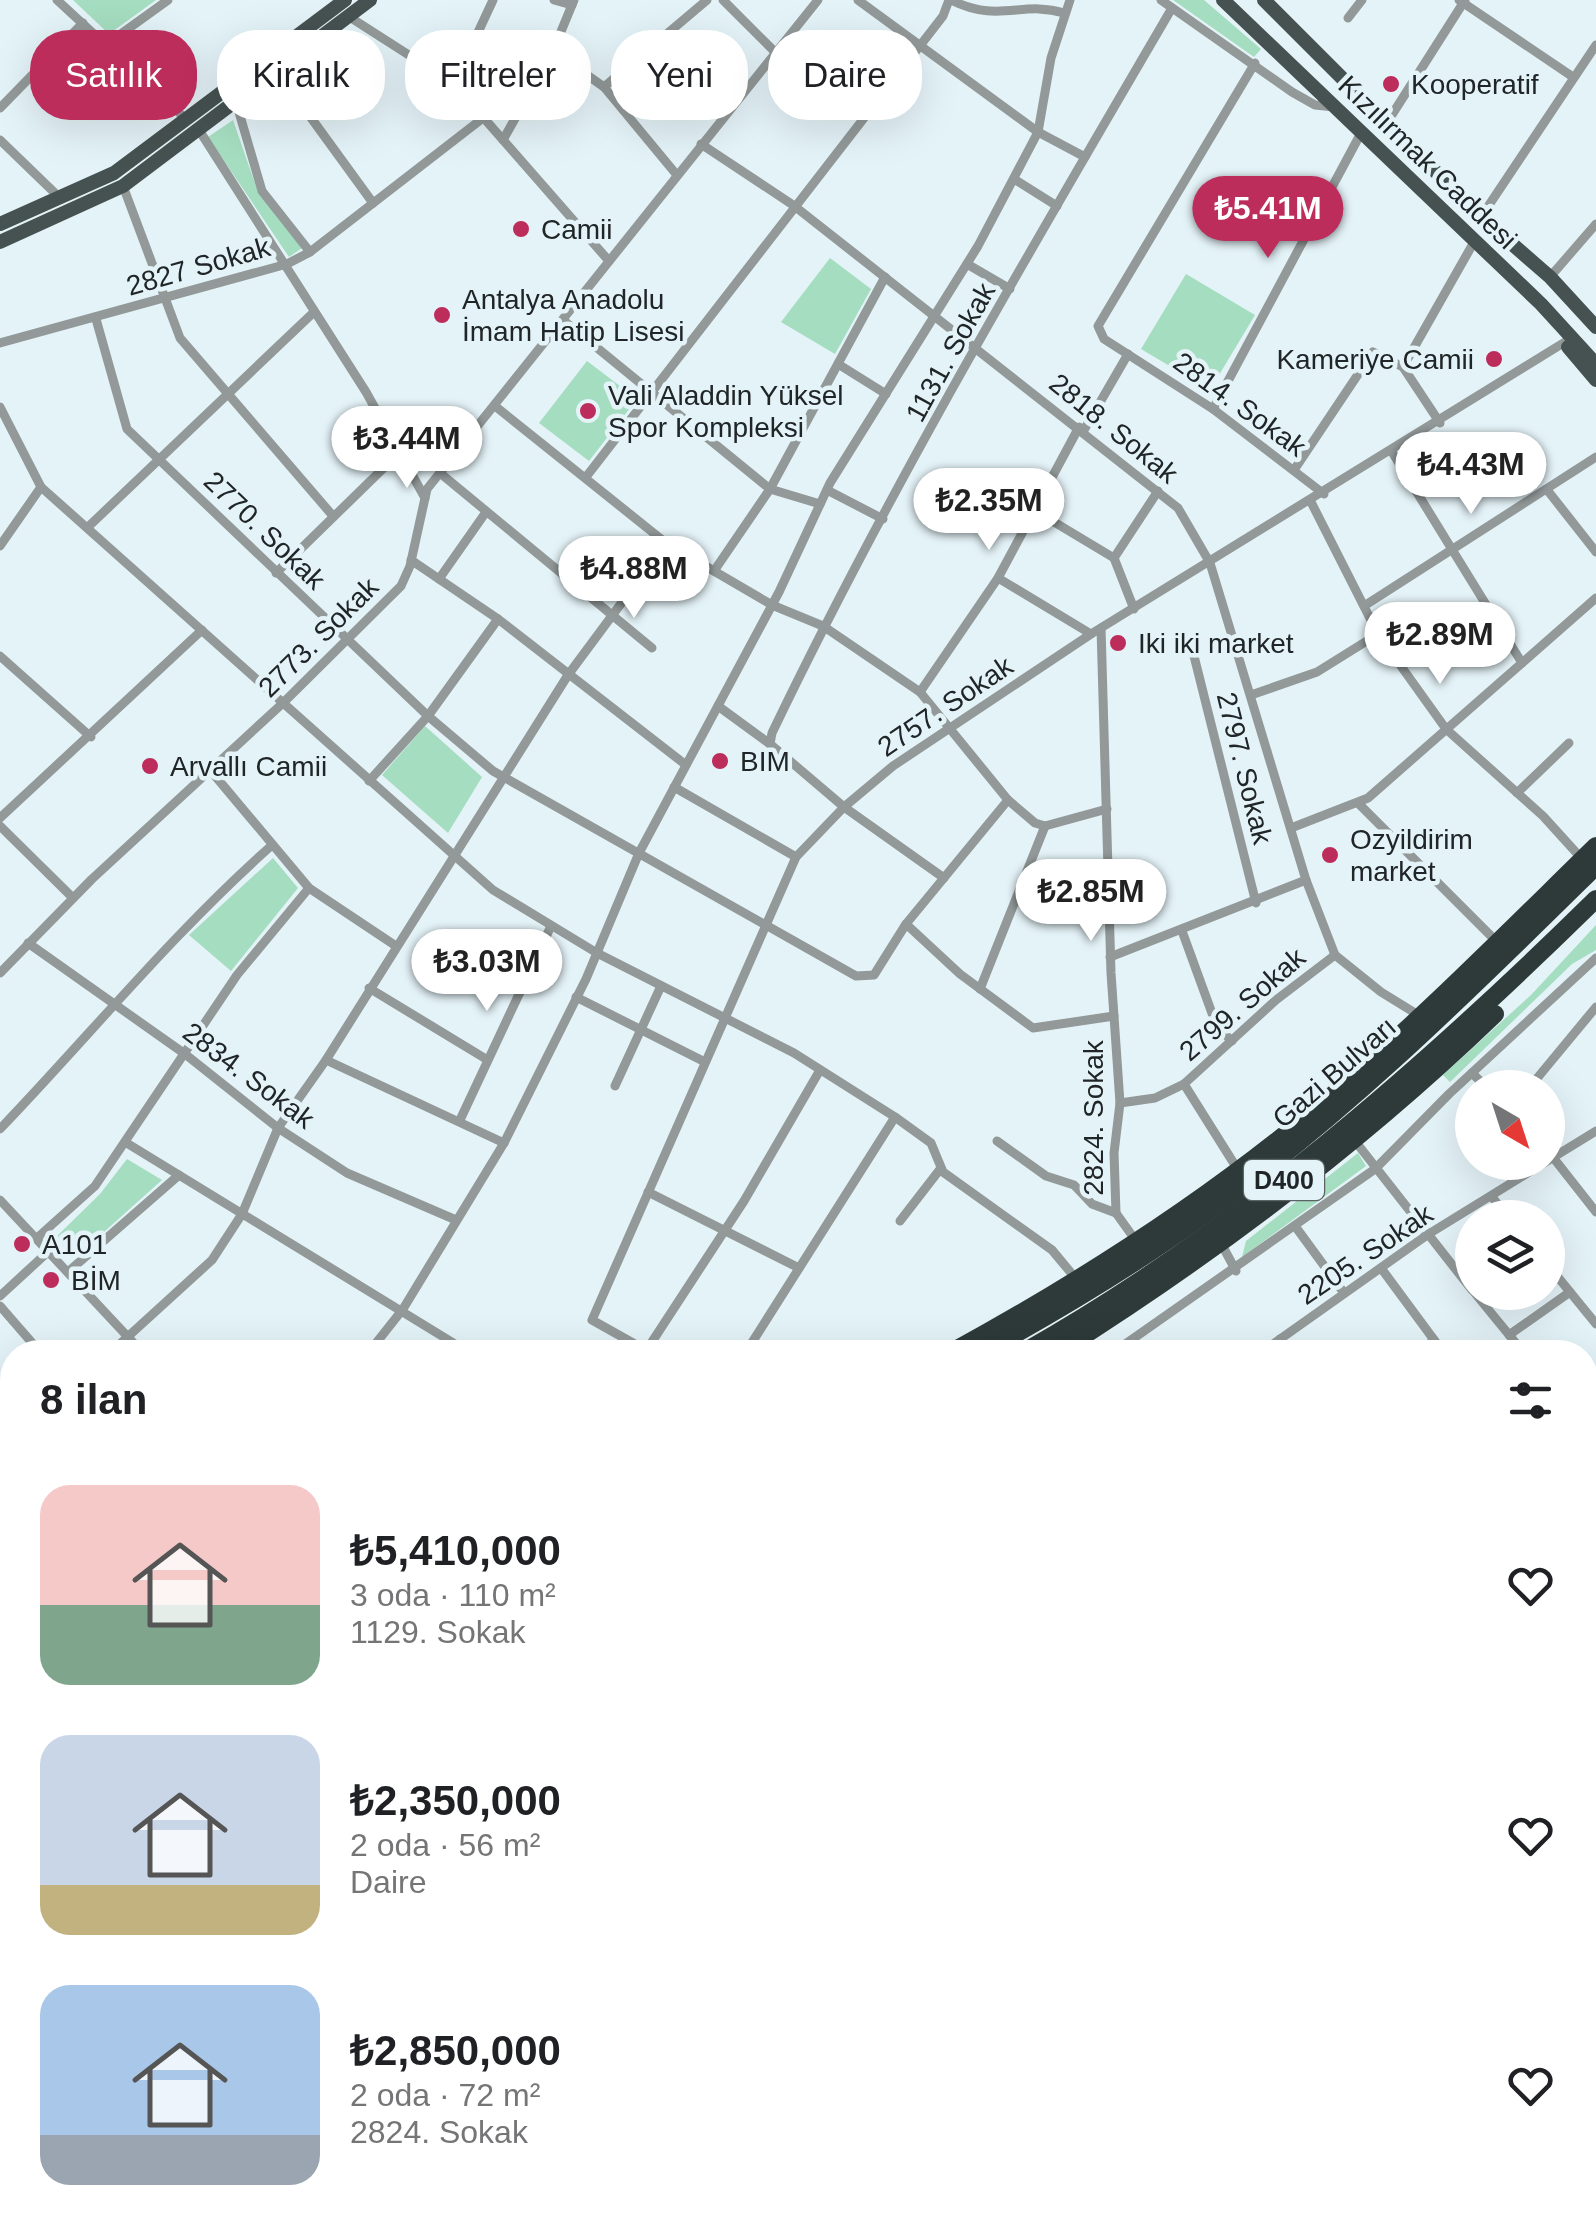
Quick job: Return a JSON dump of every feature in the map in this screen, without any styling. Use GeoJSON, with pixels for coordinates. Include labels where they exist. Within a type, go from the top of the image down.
{"type":"FeatureCollection","features":[{"type":"Feature","properties":{"kind":"highway"},"geometry":{"type":"LineString","coordinates":[[973,1340],[1078,1280],[1238,1170],[1342,1088],[1496,941],[1591,857]]}},
{"type":"Feature","properties":{"kind":"highway","name":"Gazi Bulvarı"},"geometry":{"type":"LineString","coordinates":[[1005,1340],[1072,1303],[1198,1220],[1316,1126],[1470,989],[1591,857]]}},
{"type":"Feature","properties":{"kind":"highway","name":"Gazi Bulvarı"},"geometry":{"type":"LineString","coordinates":[[1045,1340],[1105,1306],[1288,1178],[1519,974],[1596,898]]}},
{"type":"Feature","properties":{"kind":"highway"},"geometry":{"type":"LineString","coordinates":[[1076,1340],[1222,1245],[1356,1140],[1432,1074],[1596,916]]}},
{"type":"Feature","properties":{"kind":"highway"},"geometry":{"type":"LineString","coordinates":[[1420,1016],[1470,989],[1496,941]]}},
{"type":"Feature","properties":{"kind":"highway"},"geometry":{"type":"LineString","coordinates":[[1498,1012],[1519,974],[1557,954]]}},
{"type":"Feature","properties":{"kind":"main road"},"geometry":{"type":"LineString","coordinates":[[0,242],[123,186],[344,0]]}},
{"type":"Feature","properties":{"kind":"main road"},"geometry":{"type":"LineString","coordinates":[[330,30],[370,0]]}},
{"type":"Feature","properties":{"kind":"main road","name":"Kızılırmak Caddesi"},"geometry":{"type":"LineString","coordinates":[[1223,0],[1541,304],[1596,364]]}},
{"type":"Feature","properties":{"kind":"main road","name":"Kızılırmak Caddesi"},"geometry":{"type":"LineString","coordinates":[[1264,0],[1481,217],[1550,277],[1596,327]]}},
{"type":"Feature","properties":{"kind":"main road"},"geometry":{"type":"LineString","coordinates":[[0,224],[114,173],[217,112]]}},
{"type":"Feature","properties":{"kind":"main road"},"geometry":{"type":"LineString","coordinates":[[1550,277],[1596,315]]}},
{"type":"Feature","properties":{"kind":"main road"},"geometry":{"type":"LineString","coordinates":[[1541,304],[1596,380]]}},
{"type":"Feature","properties":{"kind":"street"},"geometry":{"type":"LineString","coordinates":[[57,0],[91,30]]}},
{"type":"Feature","properties":{"kind":"street"},"geometry":{"type":"LineString","coordinates":[[126,30],[168,0]]}},
{"type":"Feature","properties":{"kind":"street"},"geometry":{"type":"LineString","coordinates":[[479,30],[493,0]]}},
{"type":"Feature","properties":{"kind":"street"},"geometry":{"type":"LineString","coordinates":[[554,0],[573,3],[562,30]]}},
{"type":"Feature","properties":{"kind":"street"},"geometry":{"type":"LineString","coordinates":[[604,87],[707,0]]}},
{"type":"Feature","properties":{"kind":"street"},"geometry":{"type":"LineString","coordinates":[[723,0],[768,45]]}},
{"type":"Feature","properties":{"kind":"street","name":"2773. Sokak"},"geometry":{"type":"LineString","coordinates":[[794,30],[818,0]]}},
{"type":"Feature","properties":{"kind":"street"},"geometry":{"type":"LineString","coordinates":[[858,0],[899,30]]}},
{"type":"Feature","properties":{"kind":"street"},"geometry":{"type":"LineString","coordinates":[[922,41],[943,16],[950,0],[986,13],[1041,4],[1064,13]]}},
{"type":"Feature","properties":{"kind":"street"},"geometry":{"type":"LineString","coordinates":[[378,1340],[403,1309],[504,1142],[576,997],[639,853],[772,605],[827,490],[966,264],[1038,132],[1070,0]]}},
{"type":"Feature","properties":{"kind":"street"},"geometry":{"type":"LineString","coordinates":[[1161,0],[1314,105],[1334,107]]}},
{"type":"Feature","properties":{"kind":"street"},"geometry":{"type":"LineString","coordinates":[[1348,18],[1362,0]]}},
{"type":"Feature","properties":{"kind":"street"},"geometry":{"type":"LineString","coordinates":[[1388,121],[1463,1],[1573,76]]}},
{"type":"Feature","properties":{"kind":"street","name":"1131. Sokak"},"geometry":{"type":"LineString","coordinates":[[770,744],[824,626],[1010,289],[1172,8]]}},
{"type":"Feature","properties":{"kind":"street"},"geometry":{"type":"LineString","coordinates":[[348,16],[405,53]]}},
{"type":"Feature","properties":{"kind":"street"},"geometry":{"type":"LineString","coordinates":[[0,108],[83,23]]}},
{"type":"Feature","properties":{"kind":"street"},"geometry":{"type":"LineString","coordinates":[[1481,217],[1596,45]]}},
{"type":"Feature","properties":{"kind":"street"},"geometry":{"type":"LineString","coordinates":[[922,47],[1038,132],[1085,157]]}},
{"type":"Feature","properties":{"kind":"street","name":"2773. Sokak"},"geometry":{"type":"LineString","coordinates":[[0,973],[73,898],[283,703],[401,586],[412,560],[425,498],[440,473],[768,63]]}},
{"type":"Feature","properties":{"kind":"street","name":"2814. Sokak"},"geometry":{"type":"LineString","coordinates":[[1255,64],[1098,326],[1104,339],[1213,409],[1324,494]]}},
{"type":"Feature","properties":{"kind":"street"},"geometry":{"type":"LineString","coordinates":[[591,78],[604,87],[676,174]]}},
{"type":"Feature","properties":{"kind":"street"},"geometry":{"type":"LineString","coordinates":[[188,120],[286,264],[366,392],[425,498]]}},
{"type":"Feature","properties":{"kind":"street"},"geometry":{"type":"LineString","coordinates":[[241,120],[262,190],[310,252]]}},
{"type":"Feature","properties":{"kind":"street"},"geometry":{"type":"LineString","coordinates":[[314,120],[373,203]]}},
{"type":"Feature","properties":{"kind":"street","name":"2827 Sokak"},"geometry":{"type":"LineString","coordinates":[[0,343],[286,264],[310,252],[481,120]]}},
{"type":"Feature","properties":{"kind":"street"},"geometry":{"type":"LineString","coordinates":[[486,120],[609,261]]}},
{"type":"Feature","properties":{"kind":"street"},"geometry":{"type":"LineString","coordinates":[[503,140],[514,120]]}},
{"type":"Feature","properties":{"kind":"street"},"geometry":{"type":"LineString","coordinates":[[586,477],[860,120]]}},
{"type":"Feature","properties":{"kind":"street"},"geometry":{"type":"LineString","coordinates":[[1213,409],[1361,133]]}},
{"type":"Feature","properties":{"kind":"street"},"geometry":{"type":"LineString","coordinates":[[0,140],[60,198]]}},
{"type":"Feature","properties":{"kind":"street","name":"2818. Sokak"},"geometry":{"type":"LineString","coordinates":[[702,144],[793,205],[1178,508],[1210,563],[1306,880],[1336,954],[1381,992],[1420,1016]]}},
{"type":"Feature","properties":{"kind":"street"},"geometry":{"type":"LineString","coordinates":[[1014,178],[1057,206]]}},
{"type":"Feature","properties":{"kind":"street"},"geometry":{"type":"LineString","coordinates":[[123,186],[180,338],[333,516]]}},
{"type":"Feature","properties":{"kind":"street"},"geometry":{"type":"LineString","coordinates":[[1550,277],[1596,224]]}},
{"type":"Feature","properties":{"kind":"street"},"geometry":{"type":"LineString","coordinates":[[1403,367],[1474,242]]}},
{"type":"Feature","properties":{"kind":"street"},"geometry":{"type":"LineString","coordinates":[[966,264],[1010,289]]}},
{"type":"Feature","properties":{"kind":"street"},"geometry":{"type":"LineString","coordinates":[[714,571],[770,489],[885,277]]}},
{"type":"Feature","properties":{"kind":"street"},"geometry":{"type":"LineString","coordinates":[[88,527],[314,312]]}},
{"type":"Feature","properties":{"kind":"street","name":"2770. Sokak"},"geometry":{"type":"LineString","coordinates":[[96,319],[127,429],[428,716],[504,778],[866,978],[874,975],[906,924]]}},
{"type":"Feature","properties":{"kind":"street"},"geometry":{"type":"LineString","coordinates":[[563,320],[770,489],[820,504]]}},
{"type":"Feature","properties":{"kind":"street","name":"2757. Sokak"},"geometry":{"type":"LineString","coordinates":[[626,1340],[592,1320],[796,856],[844,806],[893,766],[1091,634],[1440,423],[1565,342]]}},
{"type":"Feature","properties":{"kind":"street"},"geometry":{"type":"LineString","coordinates":[[1294,470],[1372,352],[1403,367],[1440,423]]}},
{"type":"Feature","properties":{"kind":"street"},"geometry":{"type":"LineString","coordinates":[[920,692],[998,578],[1081,429],[1128,354]]}},
{"type":"Feature","properties":{"kind":"street"},"geometry":{"type":"LineString","coordinates":[[838,364],[886,394]]}},
{"type":"Feature","properties":{"kind":"street"},"geometry":{"type":"LineString","coordinates":[[495,406],[666,542],[772,605],[824,626],[920,692],[1008,800],[1045,826]]}},
{"type":"Feature","properties":{"kind":"street"},"geometry":{"type":"LineString","coordinates":[[0,407],[41,487],[451,856],[493,890],[551,926],[820,1070],[895,1117],[932,1143],[941,1168],[1040,1241],[1078,1280]]}},
{"type":"Feature","properties":{"kind":"street"},"geometry":{"type":"LineString","coordinates":[[1392,452],[1522,663]]}},
{"type":"Feature","properties":{"kind":"street"},"geometry":{"type":"LineString","coordinates":[[276,573],[398,454]]}},
{"type":"Feature","properties":{"kind":"street"},"geometry":{"type":"LineString","coordinates":[[1364,606],[1548,491],[1596,456]]}},
{"type":"Feature","properties":{"kind":"street"},"geometry":{"type":"LineString","coordinates":[[440,473],[652,648]]}},
{"type":"Feature","properties":{"kind":"street"},"geometry":{"type":"LineString","coordinates":[[0,546],[41,487]]}},
{"type":"Feature","properties":{"kind":"street"},"geometry":{"type":"LineString","coordinates":[[827,490],[883,520]]}},
{"type":"Feature","properties":{"kind":"street"},"geometry":{"type":"LineString","coordinates":[[1548,491],[1596,552]]}},
{"type":"Feature","properties":{"kind":"street"},"geometry":{"type":"LineString","coordinates":[[1114,558],[1158,492]]}},
{"type":"Feature","properties":{"kind":"street"},"geometry":{"type":"LineString","coordinates":[[1311,502],[1378,634],[1446,730],[1591,857]]}},
{"type":"Feature","properties":{"kind":"street"},"geometry":{"type":"LineString","coordinates":[[1034,510],[1114,558],[1134,608]]}},
{"type":"Feature","properties":{"kind":"street"},"geometry":{"type":"LineString","coordinates":[[439,579],[486,512]]}},
{"type":"Feature","properties":{"kind":"street"},"geometry":{"type":"LineString","coordinates":[[126,1340],[212,1260],[242,1214],[278,1128],[326,1060],[451,856],[568,676],[666,542]]}},
{"type":"Feature","properties":{"kind":"street"},"geometry":{"type":"LineString","coordinates":[[412,560],[498,619],[686,765]]}},
{"type":"Feature","properties":{"kind":"street"},"geometry":{"type":"LineString","coordinates":[[998,578],[1091,634]]}},
{"type":"Feature","properties":{"kind":"street"},"geometry":{"type":"LineString","coordinates":[[1292,828],[1358,803],[1596,598]]}},
{"type":"Feature","properties":{"kind":"street"},"geometry":{"type":"LineString","coordinates":[[370,781],[428,716],[498,619]]}},
{"type":"Feature","properties":{"kind":"street","name":"2824. Sokak"},"geometry":{"type":"LineString","coordinates":[[1101,628],[1110,957],[1120,1103],[1114,1154],[1116,1213],[1136,1241]]}},
{"type":"Feature","properties":{"kind":"street"},"geometry":{"type":"LineString","coordinates":[[73,898],[0,822],[202,630]]}},
{"type":"Feature","properties":{"kind":"street"},"geometry":{"type":"LineString","coordinates":[[1251,696],[1317,672],[1378,634]]}},
{"type":"Feature","properties":{"kind":"street","name":"2797. Sokak"},"geometry":{"type":"LineString","coordinates":[[1191,644],[1256,903]]}},
{"type":"Feature","properties":{"kind":"street"},"geometry":{"type":"LineString","coordinates":[[0,656],[91,737]]}},
{"type":"Feature","properties":{"kind":"street"},"geometry":{"type":"LineString","coordinates":[[718,706],[844,806],[944,878]]}},
{"type":"Feature","properties":{"kind":"street"},"geometry":{"type":"LineString","coordinates":[[1517,793],[1569,743]]}},
{"type":"Feature","properties":{"kind":"street"},"geometry":{"type":"LineString","coordinates":[[211,771],[309,888],[396,946]]}},
{"type":"Feature","properties":{"kind":"street"},"geometry":{"type":"LineString","coordinates":[[674,787],[796,856]]}},
{"type":"Feature","properties":{"kind":"street"},"geometry":{"type":"LineString","coordinates":[[1008,800],[906,924],[980,990],[1032,1028],[1114,1016]]}},
{"type":"Feature","properties":{"kind":"street"},"geometry":{"type":"LineString","coordinates":[[1358,803],[1496,941]]}},
{"type":"Feature","properties":{"kind":"street"},"geometry":{"type":"LineString","coordinates":[[1045,826],[1107,809]]}},
{"type":"Feature","properties":{"kind":"street"},"geometry":{"type":"LineString","coordinates":[[980,990],[1045,826]]}},
{"type":"Feature","properties":{"kind":"street"},"geometry":{"type":"LineString","coordinates":[[0,1129],[116,1007],[204,906],[271,846]]}},
{"type":"Feature","properties":{"kind":"street"},"geometry":{"type":"LineString","coordinates":[[1110,957],[1256,903],[1306,880]]}},
{"type":"Feature","properties":{"kind":"street"},"geometry":{"type":"LineString","coordinates":[[37,1238],[95,1186],[269,932],[309,888]]}},
{"type":"Feature","properties":{"kind":"street"},"geometry":{"type":"LineString","coordinates":[[460,1120],[551,926]]}},
{"type":"Feature","properties":{"kind":"street"},"geometry":{"type":"LineString","coordinates":[[1182,931],[1218,1028],[1232,1041]]}},
{"type":"Feature","properties":{"kind":"street","name":"2834. Sokak"},"geometry":{"type":"LineString","coordinates":[[28,942],[185,1054],[278,1128],[346,1172],[456,1220]]}},
{"type":"Feature","properties":{"kind":"street","name":"2799. Sokak"},"geometry":{"type":"LineString","coordinates":[[1120,1103],[1154,1098],[1184,1084],[1336,954]]}},
{"type":"Feature","properties":{"kind":"street"},"geometry":{"type":"LineString","coordinates":[[1475,1070],[1596,958]]}},
{"type":"Feature","properties":{"kind":"street"},"geometry":{"type":"LineString","coordinates":[[614,1086],[661,986]]}},
{"type":"Feature","properties":{"kind":"street"},"geometry":{"type":"LineString","coordinates":[[369,988],[486,1060]]}},
{"type":"Feature","properties":{"kind":"street"},"geometry":{"type":"LineString","coordinates":[[576,997],[705,1062]]}},
{"type":"Feature","properties":{"kind":"street"},"geometry":{"type":"LineString","coordinates":[[1544,1070],[1596,1006]]}},
{"type":"Feature","properties":{"kind":"street"},"geometry":{"type":"LineString","coordinates":[[326,1060],[504,1142]]}},
{"type":"Feature","properties":{"kind":"street"},"geometry":{"type":"LineString","coordinates":[[655,1340],[725,1231],[820,1070]]}},
{"type":"Feature","properties":{"kind":"street"},"geometry":{"type":"LineString","coordinates":[[1432,1074],[1449,1094]]}},
{"type":"Feature","properties":{"kind":"street"},"geometry":{"type":"LineString","coordinates":[[1184,1084],[1238,1170]]}},
{"type":"Feature","properties":{"kind":"street"},"geometry":{"type":"LineString","coordinates":[[1130,1340],[1236,1270],[1376,1169],[1455,1089]]}},
{"type":"Feature","properties":{"kind":"street"},"geometry":{"type":"LineString","coordinates":[[754,1340],[895,1117]]}},
{"type":"Feature","properties":{"kind":"street","name":"2205. Sokak"},"geometry":{"type":"LineString","coordinates":[[1565,1147],[1596,1131]]}},
{"type":"Feature","properties":{"kind":"street"},"geometry":{"type":"LineString","coordinates":[[1356,1140],[1455,1270]]}},
{"type":"Feature","properties":{"kind":"street"},"geometry":{"type":"LineString","coordinates":[[997,1141],[1046,1176],[1074,1185],[1092,1204],[1116,1213]]}},
{"type":"Feature","properties":{"kind":"street"},"geometry":{"type":"LineString","coordinates":[[125,1142],[450,1340]]}},
{"type":"Feature","properties":{"kind":"street"},"geometry":{"type":"LineString","coordinates":[[900,1221],[941,1168]]}},
{"type":"Feature","properties":{"kind":"street"},"geometry":{"type":"LineString","coordinates":[[1565,1172],[1596,1212]]}},
{"type":"Feature","properties":{"kind":"street"},"geometry":{"type":"LineString","coordinates":[[68,1272],[179,1175]]}},
{"type":"Feature","properties":{"kind":"street","name":"2205. Sokak"},"geometry":{"type":"LineString","coordinates":[[1280,1339],[1516,1180]]}},
{"type":"Feature","properties":{"kind":"street"},"geometry":{"type":"LineString","coordinates":[[648,1192],[799,1268]]}},
{"type":"Feature","properties":{"kind":"street"},"geometry":{"type":"LineString","coordinates":[[0,1200],[128,1338]]}},
{"type":"Feature","properties":{"kind":"street"},"geometry":{"type":"LineString","coordinates":[[1295,1226],[1344,1293]]}},
{"type":"Feature","properties":{"kind":"street"},"geometry":{"type":"LineString","coordinates":[[1222,1245],[1236,1270]]}},
{"type":"Feature","properties":{"kind":"street"},"geometry":{"type":"LineString","coordinates":[[0,1296],[50,1250]]}},
{"type":"Feature","properties":{"kind":"street"},"geometry":{"type":"LineString","coordinates":[[1381,1268],[1434,1340]]}},
{"type":"Feature","properties":{"kind":"street"},"geometry":{"type":"LineString","coordinates":[[1565,1286],[1596,1324]]}},
{"type":"Feature","properties":{"kind":"street"},"geometry":{"type":"LineString","coordinates":[[1509,1335],[1570,1292]]}},
{"type":"Feature","properties":{"kind":"street"},"geometry":{"type":"LineString","coordinates":[[0,1306],[33,1340]]}},
{"type":"Feature","properties":{"kind":"street"},"geometry":{"type":"LineString","coordinates":[[1488,1310],[1513,1340]]}},
{"type":"Feature","properties":{"kind":"green space"},"geometry":{"type":"Polygon","coordinates":[[[73,0],[156,0],[115,30],[105,30],[73,0]]]}},
{"type":"Feature","properties":{"kind":"green space"},"geometry":{"type":"Polygon","coordinates":[[[1173,0],[1204,0],[1261,49],[1254,57],[1173,0]]]}},
{"type":"Feature","properties":{"kind":"green space"},"geometry":{"type":"Polygon","coordinates":[[[233,120],[258,192],[302,248],[289,257],[208,137],[233,120]]]}},
{"type":"Feature","properties":{"kind":"green space"},"geometry":{"type":"Polygon","coordinates":[[[830,258],[871,289],[835,354],[781,322],[830,258]]]}},
{"type":"Feature","properties":{"kind":"green space"},"geometry":{"type":"Polygon","coordinates":[[[1186,274],[1255,315],[1210,390],[1141,349],[1186,274]]]}},
{"type":"Feature","properties":{"kind":"green space","name":"Vali Aladdin Yüksel Spor Kompleksi"},"geometry":{"type":"Polygon","coordinates":[[[587,361],[637,399],[589,461],[539,423],[587,361]]]}},
{"type":"Feature","properties":{"kind":"green space"},"geometry":{"type":"Polygon","coordinates":[[[425,726],[482,777],[448,833],[382,775],[425,726]]]}},
{"type":"Feature","properties":{"kind":"green space"},"geometry":{"type":"Polygon","coordinates":[[[273,858],[298,888],[231,971],[189,935],[273,858]]]}},
{"type":"Feature","properties":{"kind":"green space"},"geometry":{"type":"Polygon","coordinates":[[[1596,925],[1596,950],[1572,964],[1462,1070],[1455,1070],[1450,1082],[1443,1075],[1531,995],[1596,925]]]}},
{"type":"Feature","properties":{"kind":"green space"},"geometry":{"type":"Polygon","coordinates":[[[1358,1153],[1366,1166],[1242,1257],[1246,1241],[1358,1153]]]}},
{"type":"Feature","properties":{"kind":"green space"},"geometry":{"type":"Polygon","coordinates":[[[127,1159],[162,1180],[76,1257],[55,1238],[100,1194],[127,1159]]]}},
{"type":"Feature","properties":{"kind":"place","name":"Kooperatif"},"geometry":{"type":"Point","coordinates":[1391,84]}},
{"type":"Feature","properties":{"kind":"place","name":"Camii"},"geometry":{"type":"Point","coordinates":[521,229]}},
{"type":"Feature","properties":{"kind":"place","name":"Antalya Anadolu İmam Hatip Lisesi"},"geometry":{"type":"Point","coordinates":[442,315]}},
{"type":"Feature","properties":{"kind":"place","name":"Kameriye Camii"},"geometry":{"type":"Point","coordinates":[1494,359]}},
{"type":"Feature","properties":{"kind":"place","name":"Vali Aladdin Yüksel Spor Kompleksi"},"geometry":{"type":"Point","coordinates":[588,411]}},
{"type":"Feature","properties":{"kind":"place","name":"Iki iki market"},"geometry":{"type":"Point","coordinates":[1118,643]}},
{"type":"Feature","properties":{"kind":"place","name":"BIM"},"geometry":{"type":"Point","coordinates":[720,761]}},
{"type":"Feature","properties":{"kind":"place","name":"Arvallı Camii"},"geometry":{"type":"Point","coordinates":[150,766]}},
{"type":"Feature","properties":{"kind":"place","name":"Ozyildirim market"},"geometry":{"type":"Point","coordinates":[1330,855]}},
{"type":"Feature","properties":{"kind":"place","name":"A101"},"geometry":{"type":"Point","coordinates":[22,1244]}},
{"type":"Feature","properties":{"kind":"place","name":"BİM"},"geometry":{"type":"Point","coordinates":[51,1280]}}]}
